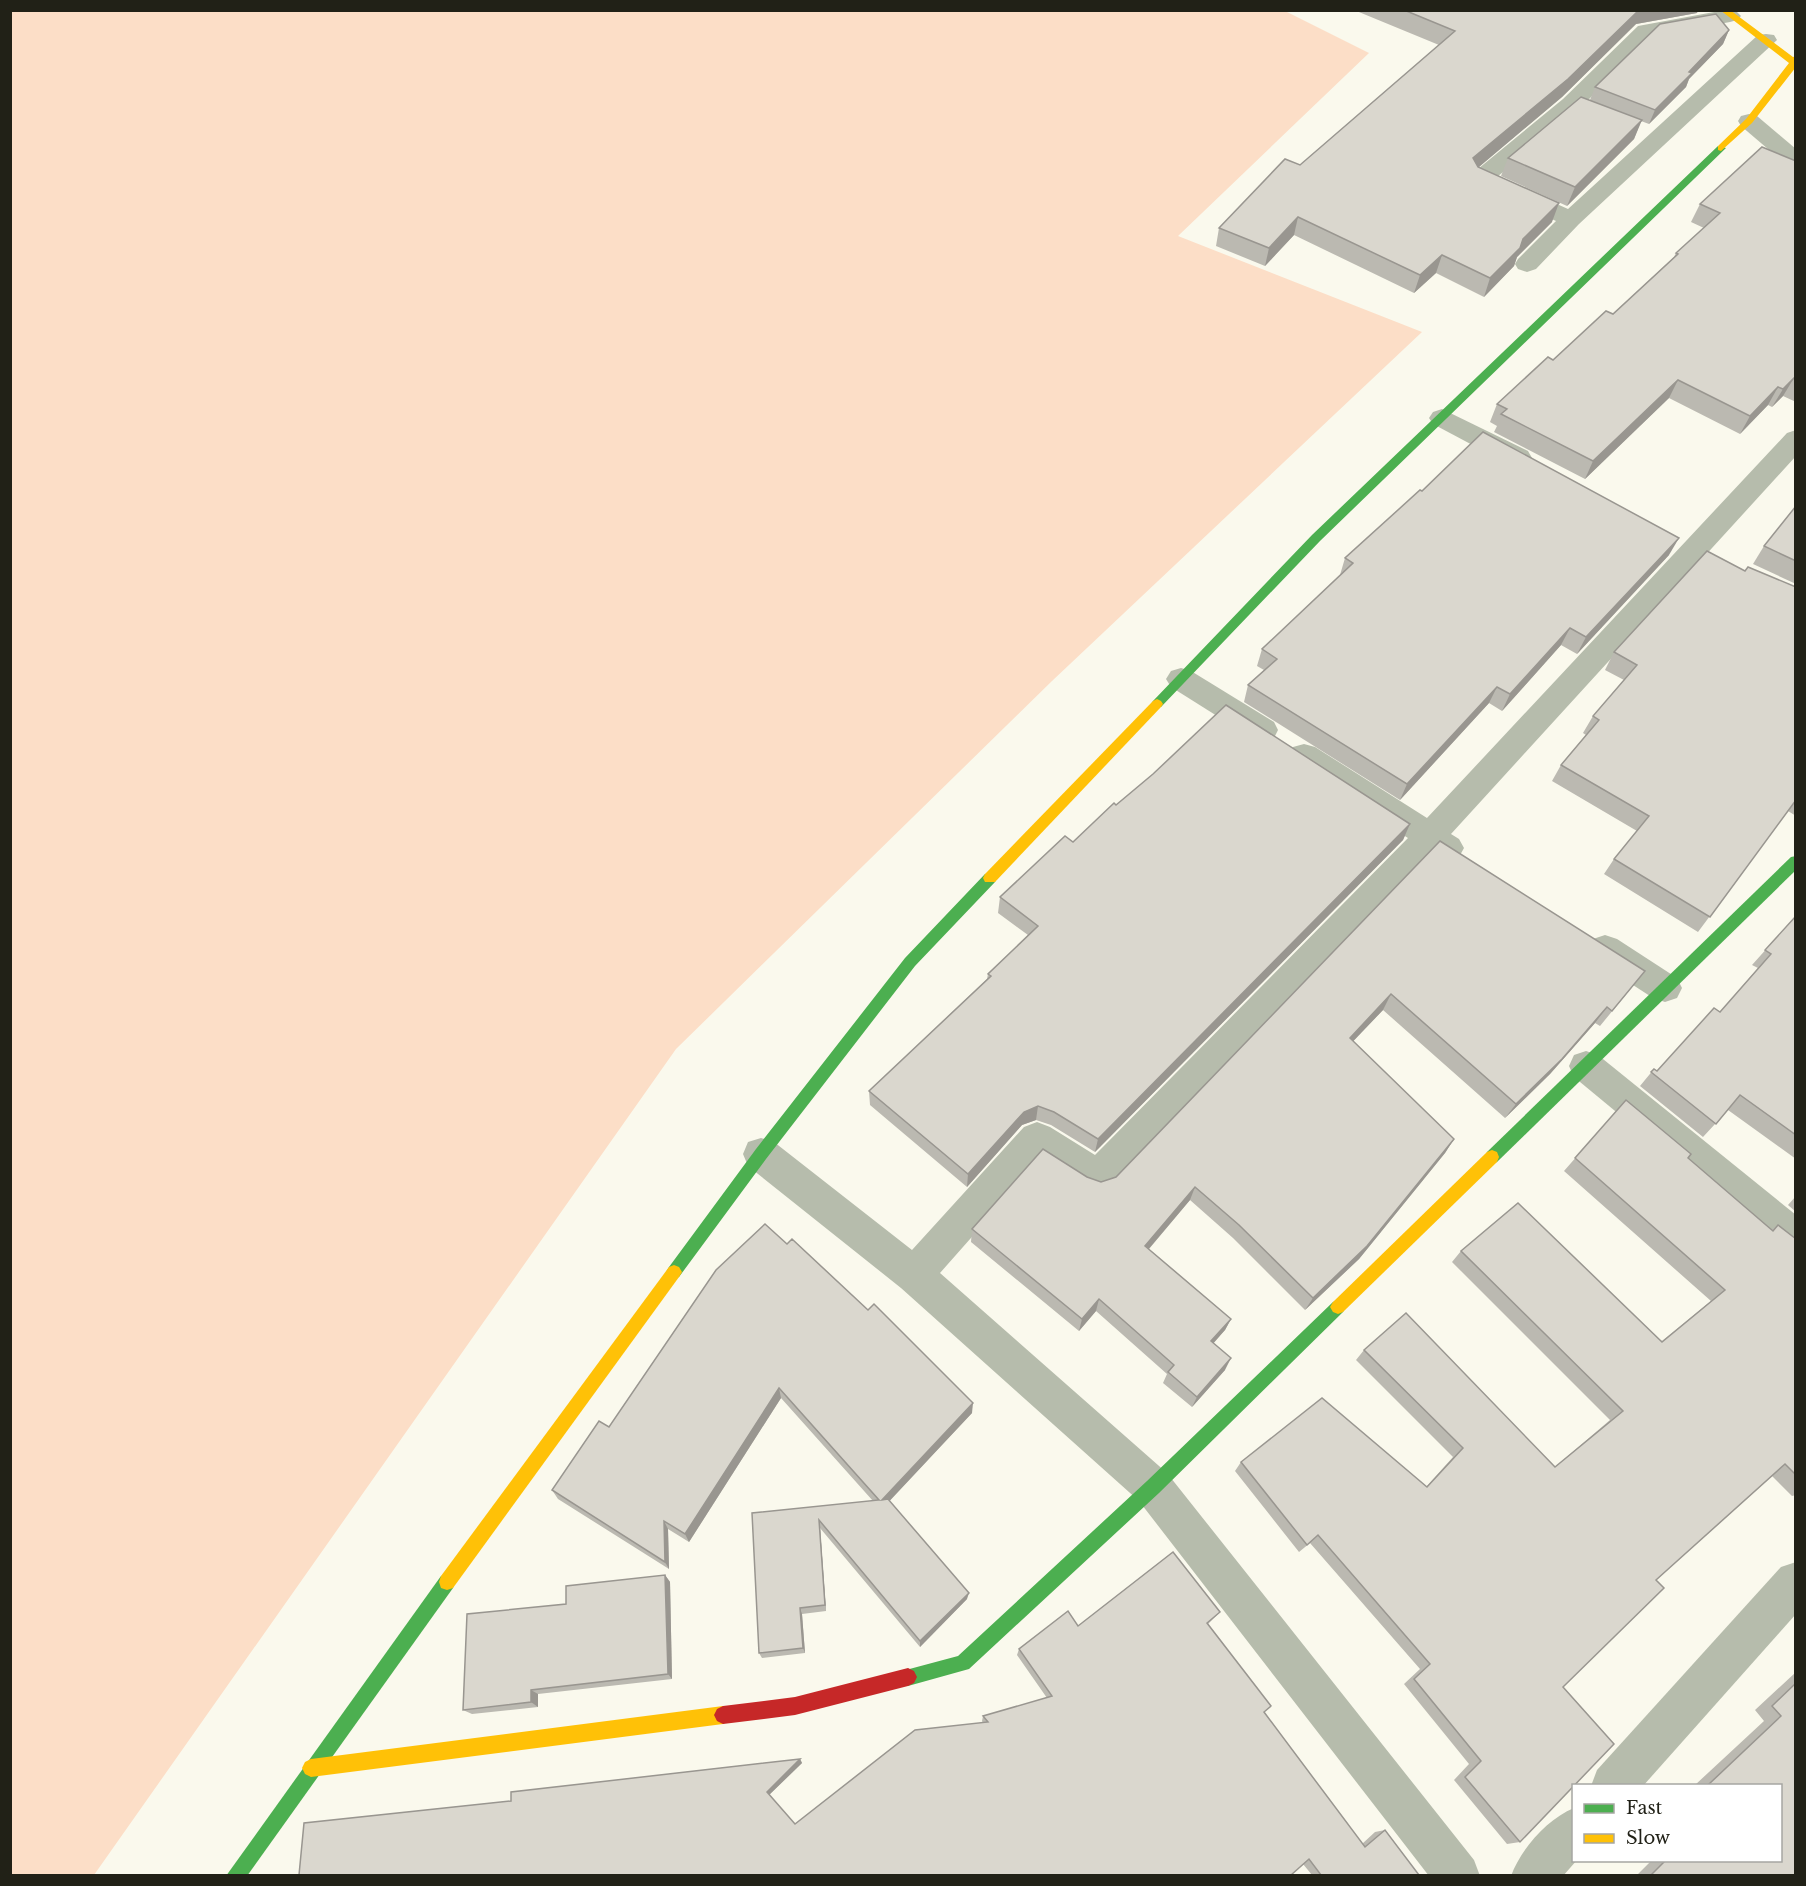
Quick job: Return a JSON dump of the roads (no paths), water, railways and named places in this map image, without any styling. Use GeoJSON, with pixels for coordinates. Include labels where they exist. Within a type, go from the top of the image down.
{"type":"FeatureCollection","features":[{"type":"Feature","properties":{"kind":"street"},"geometry":{"type":"LineString","coordinates":[[236,1875],[311,1768],[761,1154],[910,962],[1316,538],[1749,121],[1794,61],[1727,13],[1647,31],[1571,104],[1481,178],[1571,219]]}},
{"type":"Feature","properties":{"kind":"street"},"geometry":{"type":"LineString","coordinates":[[1527,264],[1571,219],[1766,40]]}},
{"type":"Feature","properties":{"kind":"street"},"geometry":{"type":"LineString","coordinates":[[1571,104],[1616,122]]}},
{"type":"Feature","properties":{"kind":"street"},"geometry":{"type":"LineString","coordinates":[[1749,121],[1796,161]]}},
{"type":"Feature","properties":{"kind":"street"},"geometry":{"type":"LineString","coordinates":[[1638,130],[1660,139]]}},
{"type":"Feature","properties":{"kind":"street"},"geometry":{"type":"LineString","coordinates":[[1442,418],[1537,467]]}},
{"type":"Feature","properties":{"kind":"street"},"geometry":{"type":"LineString","coordinates":[[914,1275],[1037,1138],[1098,1177],[1430,836],[1796,439]]}},
{"type":"Feature","properties":{"kind":"street"},"geometry":{"type":"LineString","coordinates":[[1181,678],[1469,861]]}},
{"type":"Feature","properties":{"kind":"street"},"geometry":{"type":"LineString","coordinates":[[311,1768],[795,1706],[963,1664],[1153,1487],[1796,861]]}},
{"type":"Feature","properties":{"kind":"street"},"geometry":{"type":"LineString","coordinates":[[1577,931],[1665,988]]}},
{"type":"Feature","properties":{"kind":"street"},"geometry":{"type":"LineString","coordinates":[[1586,1066],[1796,1238]]}},
{"type":"Feature","properties":{"kind":"street"},"geometry":{"type":"LineString","coordinates":[[761,1154],[914,1275],[1153,1487],[1458,1875]]}},
{"type":"Feature","properties":{"kind":"street"},"geometry":{"type":"LineString","coordinates":[[1614,1784],[1796,1582]]}},
{"type":"Feature","properties":{"kind":"street"},"geometry":{"type":"LineString","coordinates":[[1533,1875],[1572,1832]]}}]}
